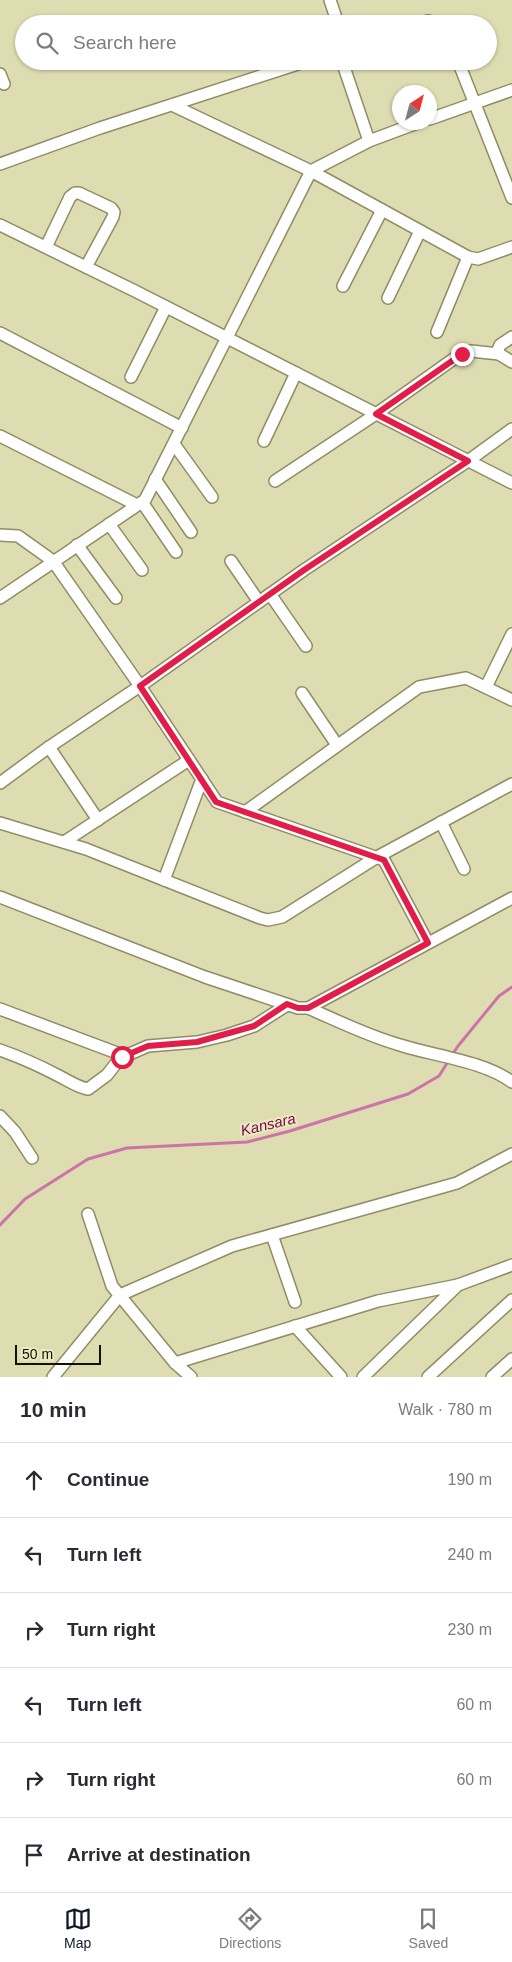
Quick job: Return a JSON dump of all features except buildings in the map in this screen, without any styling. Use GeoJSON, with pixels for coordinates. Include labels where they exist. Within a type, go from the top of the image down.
{"type":"FeatureCollection","features":[{"type":"Feature","properties":{"kind":"street"},"geometry":{"type":"LineString","coordinates":[[330,0],[335,15]]}},
{"type":"Feature","properties":{"kind":"street"},"geometry":{"type":"LineString","coordinates":[[0,164],[279,70]]}},
{"type":"Feature","properties":{"kind":"street"},"geometry":{"type":"LineString","coordinates":[[345,70],[369,141]]}},
{"type":"Feature","properties":{"kind":"street"},"geometry":{"type":"LineString","coordinates":[[461,70],[510,185],[512,198]]}},
{"type":"Feature","properties":{"kind":"street"},"geometry":{"type":"LineString","coordinates":[[437,116],[512,90]]}},
{"type":"Feature","properties":{"kind":"street"},"geometry":{"type":"LineString","coordinates":[[172,105],[311,171],[468,257],[478,259],[512,247]]}},
{"type":"Feature","properties":{"kind":"street"},"geometry":{"type":"LineString","coordinates":[[0,598],[144,500],[228,338],[311,171],[369,141],[399,130]]}},
{"type":"Feature","properties":{"kind":"street"},"geometry":{"type":"LineString","coordinates":[[46,247],[70,197],[79,192],[111,208],[114,212],[86,267]]}},
{"type":"Feature","properties":{"kind":"street"},"geometry":{"type":"LineString","coordinates":[[344,286],[382,210]]}},
{"type":"Feature","properties":{"kind":"street"},"geometry":{"type":"LineString","coordinates":[[0,225],[166,306],[512,483]]}},
{"type":"Feature","properties":{"kind":"street"},"geometry":{"type":"LineString","coordinates":[[388,298],[420,231]]}},
{"type":"Feature","properties":{"kind":"street"},"geometry":{"type":"LineString","coordinates":[[437,332],[468,257]]}},
{"type":"Feature","properties":{"kind":"street"},"geometry":{"type":"LineString","coordinates":[[131,377],[166,306]]}},
{"type":"Feature","properties":{"kind":"street"},"geometry":{"type":"LineString","coordinates":[[0,333],[182,428]]}},
{"type":"Feature","properties":{"kind":"street"},"geometry":{"type":"LineString","coordinates":[[499,354],[500,345],[512,338]]}},
{"type":"Feature","properties":{"kind":"street"},"geometry":{"type":"LineString","coordinates":[[275,480],[376,414],[462,354],[471,351],[499,354],[512,362]]}},
{"type":"Feature","properties":{"kind":"street"},"geometry":{"type":"LineString","coordinates":[[264,441],[296,373]]}},
{"type":"Feature","properties":{"kind":"street"},"geometry":{"type":"LineString","coordinates":[[0,783],[270,594],[468,461],[512,429]]}},
{"type":"Feature","properties":{"kind":"street"},"geometry":{"type":"LineString","coordinates":[[0,436],[139,504],[176,552]]}},
{"type":"Feature","properties":{"kind":"street"},"geometry":{"type":"LineString","coordinates":[[174,444],[212,497]]}},
{"type":"Feature","properties":{"kind":"street"},"geometry":{"type":"LineString","coordinates":[[156,479],[191,532]]}},
{"type":"Feature","properties":{"kind":"street"},"geometry":{"type":"LineString","coordinates":[[109,524],[142,570]]}},
{"type":"Feature","properties":{"kind":"street"},"geometry":{"type":"LineString","coordinates":[[0,535],[18,536],[53,561],[140,686],[216,802],[384,860],[428,943]]}},
{"type":"Feature","properties":{"kind":"street"},"geometry":{"type":"LineString","coordinates":[[77,546],[116,598]]}},
{"type":"Feature","properties":{"kind":"street"},"geometry":{"type":"LineString","coordinates":[[230,561],[259,602]]}},
{"type":"Feature","properties":{"kind":"street"},"geometry":{"type":"LineString","coordinates":[[270,594],[306,646]]}},
{"type":"Feature","properties":{"kind":"street"},"geometry":{"type":"LineString","coordinates":[[486,687],[512,634]]}},
{"type":"Feature","properties":{"kind":"street"},"geometry":{"type":"LineString","coordinates":[[245,812],[419,687],[466,678],[512,700]]}},
{"type":"Feature","properties":{"kind":"street"},"geometry":{"type":"LineString","coordinates":[[302,693],[338,745]]}},
{"type":"Feature","properties":{"kind":"street"},"geometry":{"type":"LineString","coordinates":[[49,747],[98,820]]}},
{"type":"Feature","properties":{"kind":"street"},"geometry":{"type":"LineString","coordinates":[[64,842],[189,760]]}},
{"type":"Feature","properties":{"kind":"street"},"geometry":{"type":"LineString","coordinates":[[164,880],[202,780]]}},
{"type":"Feature","properties":{"kind":"street"},"geometry":{"type":"LineString","coordinates":[[0,823],[64,842],[260,918],[275,919],[282,917],[377,857],[512,784]]}},
{"type":"Feature","properties":{"kind":"street"},"geometry":{"type":"LineString","coordinates":[[441,822],[464,869]]}},
{"type":"Feature","properties":{"kind":"street"},"geometry":{"type":"LineString","coordinates":[[0,897],[205,977],[298,1008],[308,1008],[401,1046],[500,1073],[512,1082]]}},
{"type":"Feature","properties":{"kind":"street"},"geometry":{"type":"LineString","coordinates":[[308,1008],[512,898]]}},
{"type":"Feature","properties":{"kind":"street"},"geometry":{"type":"LineString","coordinates":[[0,1050],[20,1057],[62,1077],[79,1088],[88,1089],[107,1075],[122,1057],[148,1046],[197,1042],[236,1032],[254,1026],[287,1004]]}},
{"type":"Feature","properties":{"kind":"street"},"geometry":{"type":"LineString","coordinates":[[0,1009],[125,1056]]}},
{"type":"Feature","properties":{"kind":"street"},"geometry":{"type":"LineString","coordinates":[[0,1116],[15,1132],[32,1158]]}},
{"type":"Feature","properties":{"kind":"street"},"geometry":{"type":"LineString","coordinates":[[53,1377],[120,1295],[232,1246],[456,1182],[512,1154]]}},
{"type":"Feature","properties":{"kind":"street"},"geometry":{"type":"LineString","coordinates":[[88,1214],[112,1286],[176,1369],[191,1377]]}},
{"type":"Feature","properties":{"kind":"street"},"geometry":{"type":"LineString","coordinates":[[272,1235],[295,1302]]}},
{"type":"Feature","properties":{"kind":"street"},"geometry":{"type":"LineString","coordinates":[[176,1369],[295,1326],[378,1301],[458,1285],[512,1265]]}},
{"type":"Feature","properties":{"kind":"street"},"geometry":{"type":"LineString","coordinates":[[363,1377],[458,1285]]}},
{"type":"Feature","properties":{"kind":"street"},"geometry":{"type":"LineString","coordinates":[[428,1377],[512,1300]]}},
{"type":"Feature","properties":{"kind":"street"},"geometry":{"type":"LineString","coordinates":[[295,1326],[341,1377]]}},
{"type":"Feature","properties":{"kind":"street"},"geometry":{"type":"LineString","coordinates":[[492,1377],[511,1362]]}},
{"type":"Feature","properties":{"kind":"waterway","name":"Kansara"},"geometry":{"type":"LineString","coordinates":[[452,1055],[499,996],[512,987]]}},
{"type":"Feature","properties":{"kind":"waterway","name":"Kansara"},"geometry":{"type":"LineString","coordinates":[[0,1225],[25,1199],[88,1159],[127,1148],[247,1142],[290,1131],[408,1094],[439,1076],[449,1060]]}},
{"type":"Feature","properties":{"kind":"route"},"geometry":{"type":"LineString","coordinates":[[122,1057],[148,1046],[197,1042],[227,1035],[254,1026],[287,1004],[298,1008],[308,1008],[428,943],[384,860],[332,840],[216,802],[140,686],[304,570],[468,461],[376,414],[462,354]]}}]}
